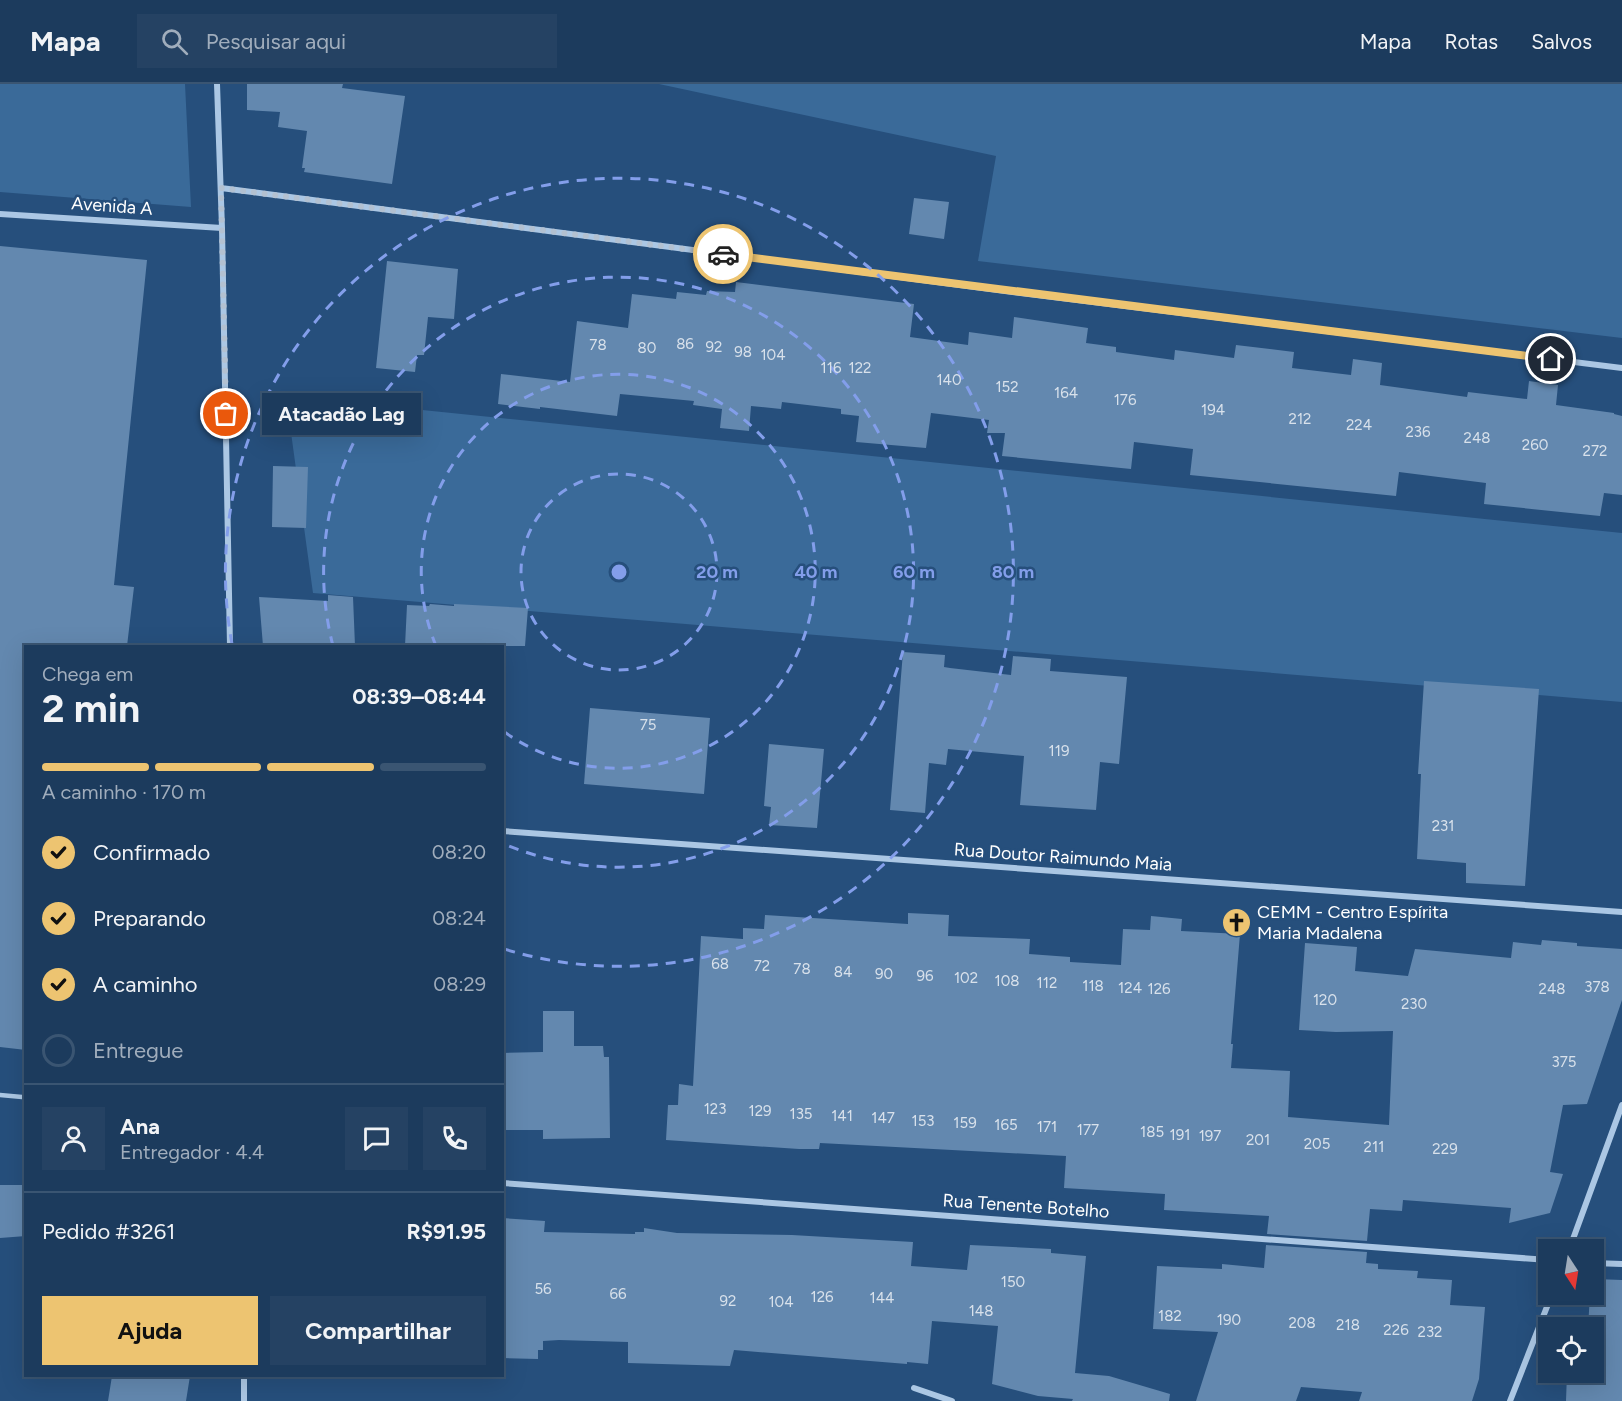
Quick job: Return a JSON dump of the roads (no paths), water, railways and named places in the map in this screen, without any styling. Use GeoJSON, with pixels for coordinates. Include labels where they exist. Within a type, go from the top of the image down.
{"type":"FeatureCollection","features":[{"type":"Feature","properties":{"kind":"street"},"geometry":{"type":"LineString","coordinates":[[217,84],[230,645]]}},
{"type":"Feature","properties":{"kind":"street"},"geometry":{"type":"LineString","coordinates":[[221,188],[1005,291],[1622,368]]}},
{"type":"Feature","properties":{"kind":"street","name":"Avenida A"},"geometry":{"type":"LineString","coordinates":[[0,214],[222,228]]}},
{"type":"Feature","properties":{"kind":"street","name":"Rua Doutor Raimundo Maia"},"geometry":{"type":"LineString","coordinates":[[504,831],[1622,912]]}},
{"type":"Feature","properties":{"kind":"street"},"geometry":{"type":"LineString","coordinates":[[1573,1239],[1622,1105]]}},
{"type":"Feature","properties":{"kind":"street","name":"Rua Tenente Botelho"},"geometry":{"type":"LineString","coordinates":[[504,1183],[1538,1259]]}},
{"type":"Feature","properties":{"kind":"street"},"geometry":{"type":"LineString","coordinates":[[1604,1263],[1622,1264]]}},
{"type":"Feature","properties":{"kind":"street"},"geometry":{"type":"LineString","coordinates":[[1510,1401],[1548,1305]]}},
{"type":"Feature","properties":{"kind":"street"},"geometry":{"type":"LineString","coordinates":[[244,1377],[244,1401]]}},
{"type":"Feature","properties":{"kind":"street"},"geometry":{"type":"LineString","coordinates":[[914,1388],[952,1401]]}},
{"type":"Feature","properties":{"kind":"lane"},"geometry":{"type":"LineString","coordinates":[[0,1095],[22,1097]]}},
{"type":"Feature","properties":{"kind":"place","name":"Atacadão Lag"},"geometry":{"type":"Point","coordinates":[226,414]}},
{"type":"Feature","properties":{"kind":"place","name":"CEMM - Centro Espírita Maria Madalena"},"geometry":{"type":"Point","coordinates":[1236,922]}}]}
